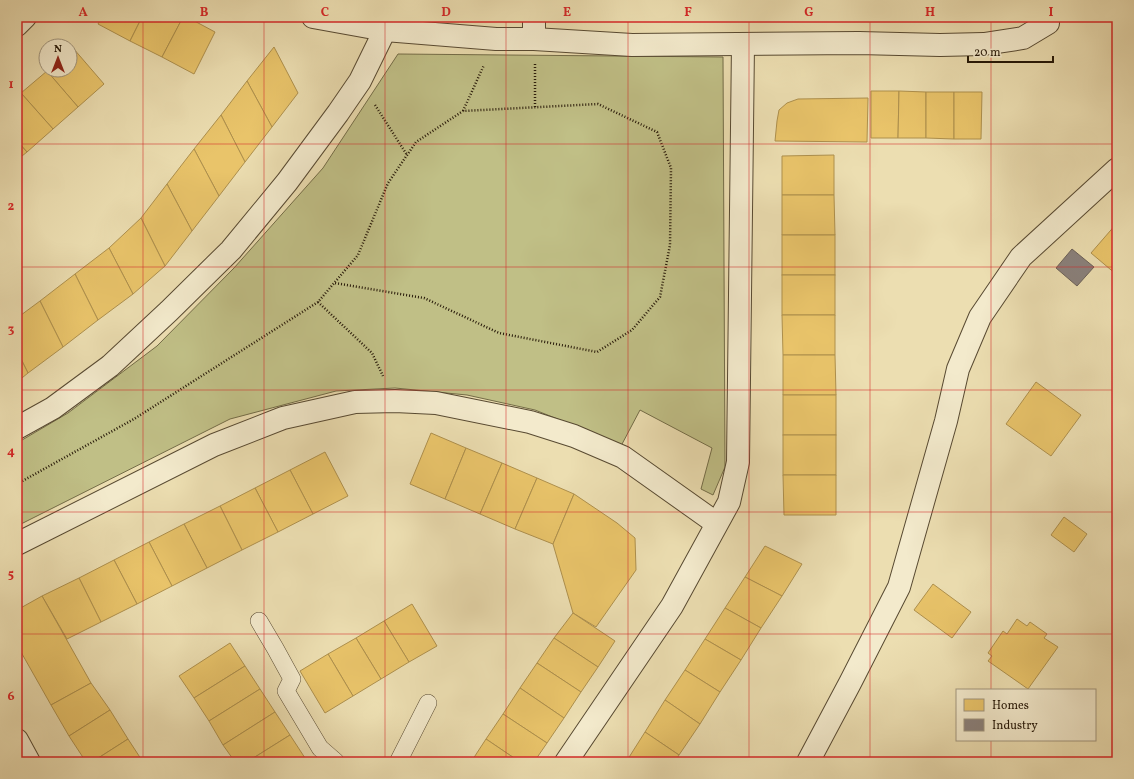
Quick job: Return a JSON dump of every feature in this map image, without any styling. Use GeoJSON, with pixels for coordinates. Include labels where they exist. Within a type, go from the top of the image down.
{"type":"FeatureCollection","features":[{"type":"Feature","properties":{"kind":"street"},"geometry":{"type":"LineString","coordinates":[[17,25],[25,17]]}},
{"type":"Feature","properties":{"kind":"street"},"geometry":{"type":"LineString","coordinates":[[314,17],[385,30],[496,39],[534,39],[632,45],[859,43],[940,45],[984,44],[1023,38],[1048,23],[1048,17]]}},
{"type":"Feature","properties":{"kind":"street"},"geometry":{"type":"LineString","coordinates":[[534,17],[534,39]]}},
{"type":"Feature","properties":{"kind":"street"},"geometry":{"type":"LineString","coordinates":[[17,428],[53,408],[110,366],[231,250],[287,182],[360,81],[385,30]]}},
{"type":"Feature","properties":{"kind":"street"},"geometry":{"type":"LineString","coordinates":[[566,762],[672,606],[716,523],[729,502],[738,462],[743,44]]}},
{"type":"Feature","properties":{"kind":"street"},"geometry":{"type":"LineString","coordinates":[[808,762],[899,587],[942,436],[958,368],[980,317],[1021,257],[1117,169]]}},
{"type":"Feature","properties":{"kind":"street"},"geometry":{"type":"LineString","coordinates":[[17,544],[214,445],[276,421],[355,402],[395,401],[443,405],[530,422],[574,436],[623,457],[716,523]]}},
{"type":"Feature","properties":{"kind":"street"},"geometry":{"type":"LineString","coordinates":[[17,740],[29,762]]}},
{"type":"Feature","properties":{"kind":"lane"},"geometry":{"type":"LineString","coordinates":[[259,621],[292,679],[286,691],[320,748],[336,762]]}},
{"type":"Feature","properties":{"kind":"lane"},"geometry":{"type":"LineString","coordinates":[[397,762],[428,703]]}},
{"type":"Feature","properties":{"kind":"path"},"geometry":{"type":"LineString","coordinates":[[463,111],[496,39]]}},
{"type":"Feature","properties":{"kind":"path"},"geometry":{"type":"LineString","coordinates":[[534,39],[536,108]]}},
{"type":"Feature","properties":{"kind":"path"},"geometry":{"type":"LineString","coordinates":[[360,81],[407,155]]}},
{"type":"Feature","properties":{"kind":"path"},"geometry":{"type":"LineString","coordinates":[[17,484],[134,419],[318,302],[334,283],[358,255],[388,183],[416,142],[463,111],[598,104],[657,132],[671,168],[670,245],[660,297],[632,330],[598,352],[499,333],[424,298],[334,283]]}},
{"type":"Feature","properties":{"kind":"path"},"geometry":{"type":"LineString","coordinates":[[318,302],[372,353],[395,401]]}},
{"type":"Feature","properties":{"kind":"shaded area"},"geometry":{"type":"Polygon","coordinates":[[[398,54],[723,57],[725,467],[713,495],[701,489],[712,448],[640,410],[621,446],[535,410],[467,395],[395,388],[336,391],[230,419],[17,526],[17,443],[68,413],[157,346],[234,268],[323,168],[398,54]]]}},
{"type":"Feature","properties":{"kind":"building: Homes"},"geometry":{"type":"Polygon","coordinates":[[[102,17],[142,17],[130,41],[98,24],[102,17]]]}},
{"type":"Feature","properties":{"kind":"building: Homes"},"geometry":{"type":"Polygon","coordinates":[[[142,17],[183,17],[162,57],[130,41],[142,17]]]}},
{"type":"Feature","properties":{"kind":"building: Homes"},"geometry":{"type":"Polygon","coordinates":[[[183,17],[187,17],[215,32],[194,74],[162,57],[183,17]]]}},
{"type":"Feature","properties":{"kind":"building: Homes"},"geometry":{"type":"Polygon","coordinates":[[[274,47],[298,93],[272,127],[247,81],[274,47]]]}},
{"type":"Feature","properties":{"kind":"building: Homes"},"geometry":{"type":"Polygon","coordinates":[[[78,54],[104,84],[78,107],[53,78],[78,78],[78,54]]]}},
{"type":"Feature","properties":{"kind":"building: Homes"},"geometry":{"type":"Polygon","coordinates":[[[39,78],[53,78],[78,107],[53,129],[21,93],[39,78]]]}},
{"type":"Feature","properties":{"kind":"building: Homes"},"geometry":{"type":"Polygon","coordinates":[[[247,81],[272,127],[245,162],[221,115],[247,81]]]}},
{"type":"Feature","properties":{"kind":"building: Homes"},"geometry":{"type":"Polygon","coordinates":[[[871,91],[899,91],[898,138],[871,138],[871,91]]]}},
{"type":"Feature","properties":{"kind":"building: Homes"},"geometry":{"type":"Polygon","coordinates":[[[899,91],[926,92],[926,138],[898,138],[899,91]]]}},
{"type":"Feature","properties":{"kind":"building: Homes"},"geometry":{"type":"Polygon","coordinates":[[[926,92],[954,92],[954,139],[926,138],[926,92]]]}},
{"type":"Feature","properties":{"kind":"building: Homes"},"geometry":{"type":"Polygon","coordinates":[[[954,92],[982,92],[981,139],[954,139],[954,92]]]}},
{"type":"Feature","properties":{"kind":"building: Homes"},"geometry":{"type":"Polygon","coordinates":[[[21,93],[53,129],[27,152],[17,141],[17,97],[21,93]]]}},
{"type":"Feature","properties":{"kind":"building: Homes"},"geometry":{"type":"Polygon","coordinates":[[[868,98],[867,142],[775,141],[779,110],[787,103],[798,99],[868,98]]]}},
{"type":"Feature","properties":{"kind":"building: Homes"},"geometry":{"type":"Polygon","coordinates":[[[221,115],[245,162],[219,196],[194,149],[221,115]]]}},
{"type":"Feature","properties":{"kind":"building: Homes"},"geometry":{"type":"Polygon","coordinates":[[[17,141],[27,152],[17,160],[17,141]]]}},
{"type":"Feature","properties":{"kind":"building: Homes"},"geometry":{"type":"Polygon","coordinates":[[[194,149],[219,196],[192,231],[167,184],[194,149]]]}},
{"type":"Feature","properties":{"kind":"building: Homes"},"geometry":{"type":"Polygon","coordinates":[[[834,155],[834,195],[782,195],[782,156],[834,155]]]}},
{"type":"Feature","properties":{"kind":"building: Homes"},"geometry":{"type":"Polygon","coordinates":[[[167,184],[192,231],[165,266],[141,218],[167,184]]]}},
{"type":"Feature","properties":{"kind":"building: Homes"},"geometry":{"type":"Polygon","coordinates":[[[782,195],[834,195],[835,235],[782,235],[782,195]]]}},
{"type":"Feature","properties":{"kind":"building: Homes"},"geometry":{"type":"Polygon","coordinates":[[[141,218],[165,266],[133,294],[109,248],[141,218]]]}},
{"type":"Feature","properties":{"kind":"building: Homes"},"geometry":{"type":"Polygon","coordinates":[[[1117,223],[1117,275],[1091,253],[1117,223]]]}},
{"type":"Feature","properties":{"kind":"building: Homes"},"geometry":{"type":"Polygon","coordinates":[[[782,235],[835,235],[835,275],[782,275],[782,235]]]}},
{"type":"Feature","properties":{"kind":"building: Homes"},"geometry":{"type":"Polygon","coordinates":[[[109,248],[133,294],[98,320],[75,274],[109,248]]]}},
{"type":"Feature","properties":{"kind":"building: Homes"},"geometry":{"type":"Polygon","coordinates":[[[75,274],[98,320],[63,347],[40,301],[75,274]]]}},
{"type":"Feature","properties":{"kind":"building: Homes"},"geometry":{"type":"Polygon","coordinates":[[[782,275],[835,275],[835,315],[782,315],[782,275]]]}},
{"type":"Feature","properties":{"kind":"building: Homes"},"geometry":{"type":"Polygon","coordinates":[[[40,301],[63,347],[28,373],[17,351],[17,318],[40,301]]]}},
{"type":"Feature","properties":{"kind":"building: Homes"},"geometry":{"type":"Polygon","coordinates":[[[782,315],[835,315],[835,355],[783,355],[782,315]]]}},
{"type":"Feature","properties":{"kind":"building: Homes"},"geometry":{"type":"Polygon","coordinates":[[[17,351],[28,373],[17,382],[17,351]]]}},
{"type":"Feature","properties":{"kind":"building: Homes"},"geometry":{"type":"Polygon","coordinates":[[[783,355],[835,355],[836,395],[783,395],[783,355]]]}},
{"type":"Feature","properties":{"kind":"building: Homes"},"geometry":{"type":"Polygon","coordinates":[[[1036,382],[1081,415],[1051,456],[1006,424],[1036,382]]]}},
{"type":"Feature","properties":{"kind":"building: Homes"},"geometry":{"type":"Polygon","coordinates":[[[783,395],[836,395],[836,435],[783,435],[783,395]]]}},
{"type":"Feature","properties":{"kind":"building: Homes"},"geometry":{"type":"Polygon","coordinates":[[[431,433],[466,448],[445,499],[410,484],[431,433]]]}},
{"type":"Feature","properties":{"kind":"building: Homes"},"geometry":{"type":"Polygon","coordinates":[[[783,435],[836,435],[836,475],[783,475],[783,435]]]}},
{"type":"Feature","properties":{"kind":"building: Homes"},"geometry":{"type":"Polygon","coordinates":[[[466,448],[502,463],[480,514],[445,499],[466,448]]]}},
{"type":"Feature","properties":{"kind":"building: Homes"},"geometry":{"type":"Polygon","coordinates":[[[325,452],[348,496],[313,514],[290,470],[325,452]]]}},
{"type":"Feature","properties":{"kind":"building: Homes"},"geometry":{"type":"Polygon","coordinates":[[[502,463],[537,478],[515,529],[480,514],[502,463]]]}},
{"type":"Feature","properties":{"kind":"building: Homes"},"geometry":{"type":"Polygon","coordinates":[[[290,470],[313,514],[278,532],[255,488],[290,470]]]}},
{"type":"Feature","properties":{"kind":"building: Homes"},"geometry":{"type":"Polygon","coordinates":[[[783,475],[836,475],[836,515],[784,515],[783,475]]]}},
{"type":"Feature","properties":{"kind":"building: Homes"},"geometry":{"type":"Polygon","coordinates":[[[537,478],[574,494],[553,544],[515,529],[537,478]]]}},
{"type":"Feature","properties":{"kind":"building: Homes"},"geometry":{"type":"Polygon","coordinates":[[[255,488],[278,532],[242,550],[220,506],[255,488]]]}},
{"type":"Feature","properties":{"kind":"building: Homes"},"geometry":{"type":"Polygon","coordinates":[[[574,494],[617,523],[635,538],[636,570],[596,627],[573,613],[553,544],[574,494]]]}},
{"type":"Feature","properties":{"kind":"building: Homes"},"geometry":{"type":"Polygon","coordinates":[[[220,506],[242,550],[207,568],[184,524],[220,506]]]}},
{"type":"Feature","properties":{"kind":"building: Homes"},"geometry":{"type":"Polygon","coordinates":[[[1064,517],[1087,534],[1074,552],[1051,535],[1064,517]]]}},
{"type":"Feature","properties":{"kind":"building: Homes"},"geometry":{"type":"Polygon","coordinates":[[[184,524],[207,568],[172,586],[149,542],[184,524]]]}},
{"type":"Feature","properties":{"kind":"building: Homes"},"geometry":{"type":"Polygon","coordinates":[[[149,542],[172,586],[137,604],[114,560],[149,542]]]}},
{"type":"Feature","properties":{"kind":"building: Homes"},"geometry":{"type":"Polygon","coordinates":[[[765,546],[802,564],[782,596],[745,577],[765,546]]]}},
{"type":"Feature","properties":{"kind":"building: Homes"},"geometry":{"type":"Polygon","coordinates":[[[114,560],[137,604],[101,622],[79,578],[114,560]]]}},
{"type":"Feature","properties":{"kind":"building: Homes"},"geometry":{"type":"Polygon","coordinates":[[[745,577],[782,596],[761,628],[725,608],[745,577]]]}},
{"type":"Feature","properties":{"kind":"building: Homes"},"geometry":{"type":"Polygon","coordinates":[[[79,578],[101,622],[67,639],[42,596],[79,578]]]}},
{"type":"Feature","properties":{"kind":"building: Homes"},"geometry":{"type":"Polygon","coordinates":[[[933,584],[971,612],[952,638],[914,610],[933,584]]]}},
{"type":"Feature","properties":{"kind":"building: Homes"},"geometry":{"type":"Polygon","coordinates":[[[42,596],[91,683],[51,705],[17,645],[17,610],[42,596]]]}},
{"type":"Feature","properties":{"kind":"building: Homes"},"geometry":{"type":"Polygon","coordinates":[[[412,604],[437,646],[409,662],[384,621],[412,604]]]}},
{"type":"Feature","properties":{"kind":"building: Homes"},"geometry":{"type":"Polygon","coordinates":[[[725,608],[761,628],[741,660],[705,639],[725,608]]]}},
{"type":"Feature","properties":{"kind":"building: Homes"},"geometry":{"type":"Polygon","coordinates":[[[573,613],[615,641],[598,667],[554,638],[573,613]]]}},
{"type":"Feature","properties":{"kind":"building: Homes"},"geometry":{"type":"Polygon","coordinates":[[[1017,619],[1027,626],[1030,622],[1047,634],[1044,638],[1058,647],[1028,689],[988,661],[992,656],[988,653],[1003,631],[1007,634],[1017,619]]]}},
{"type":"Feature","properties":{"kind":"building: Homes"},"geometry":{"type":"Polygon","coordinates":[[[384,621],[409,662],[381,679],[356,638],[384,621]]]}},
{"type":"Feature","properties":{"kind":"building: Homes"},"geometry":{"type":"Polygon","coordinates":[[[356,638],[381,679],[353,696],[328,654],[356,638]]]}},
{"type":"Feature","properties":{"kind":"building: Homes"},"geometry":{"type":"Polygon","coordinates":[[[554,638],[598,667],[581,692],[537,663],[554,638]]]}},
{"type":"Feature","properties":{"kind":"building: Homes"},"geometry":{"type":"Polygon","coordinates":[[[705,639],[741,660],[720,692],[685,670],[705,639]]]}},
{"type":"Feature","properties":{"kind":"building: Homes"},"geometry":{"type":"Polygon","coordinates":[[[230,643],[245,666],[194,698],[179,676],[230,643]]]}},
{"type":"Feature","properties":{"kind":"building: Homes"},"geometry":{"type":"Polygon","coordinates":[[[328,654],[353,696],[325,713],[300,671],[328,654]]]}},
{"type":"Feature","properties":{"kind":"building: Homes"},"geometry":{"type":"Polygon","coordinates":[[[537,663],[581,692],[564,718],[520,688],[537,663]]]}},
{"type":"Feature","properties":{"kind":"building: Homes"},"geometry":{"type":"Polygon","coordinates":[[[245,666],[260,689],[209,721],[194,698],[245,666]]]}},
{"type":"Feature","properties":{"kind":"building: Homes"},"geometry":{"type":"Polygon","coordinates":[[[685,670],[720,692],[700,724],[665,700],[685,670]]]}},
{"type":"Feature","properties":{"kind":"building: Homes"},"geometry":{"type":"Polygon","coordinates":[[[91,683],[110,710],[69,736],[51,705],[91,683]]]}},
{"type":"Feature","properties":{"kind":"building: Homes"},"geometry":{"type":"Polygon","coordinates":[[[520,688],[564,718],[547,743],[503,714],[520,688]]]}},
{"type":"Feature","properties":{"kind":"building: Homes"},"geometry":{"type":"Polygon","coordinates":[[[260,689],[275,712],[223,745],[209,721],[260,689]]]}},
{"type":"Feature","properties":{"kind":"building: Homes"},"geometry":{"type":"Polygon","coordinates":[[[665,700],[700,724],[679,755],[645,732],[665,700]]]}},
{"type":"Feature","properties":{"kind":"building: Homes"},"geometry":{"type":"Polygon","coordinates":[[[110,710],[128,739],[92,762],[86,762],[69,736],[110,710]]]}},
{"type":"Feature","properties":{"kind":"building: Homes"},"geometry":{"type":"Polygon","coordinates":[[[275,712],[290,735],[247,762],[235,762],[223,745],[275,712]]]}},
{"type":"Feature","properties":{"kind":"building: Homes"},"geometry":{"type":"Polygon","coordinates":[[[503,714],[547,743],[534,762],[520,762],[486,739],[503,714]]]}},
{"type":"Feature","properties":{"kind":"building: Homes"},"geometry":{"type":"Polygon","coordinates":[[[645,732],[679,755],[675,762],[626,762],[645,732]]]}},
{"type":"Feature","properties":{"kind":"building: Homes"},"geometry":{"type":"Polygon","coordinates":[[[290,735],[305,758],[298,762],[247,762],[290,735]]]}},
{"type":"Feature","properties":{"kind":"building: Homes"},"geometry":{"type":"Polygon","coordinates":[[[128,739],[143,762],[92,762],[128,739]]]}},
{"type":"Feature","properties":{"kind":"building: Homes"},"geometry":{"type":"Polygon","coordinates":[[[486,739],[520,762],[471,762],[486,739]]]}},
{"type":"Feature","properties":{"kind":"building: Industry"},"geometry":{"type":"Polygon","coordinates":[[[1072,249],[1094,267],[1077,286],[1056,268],[1072,249]]]}}]}
